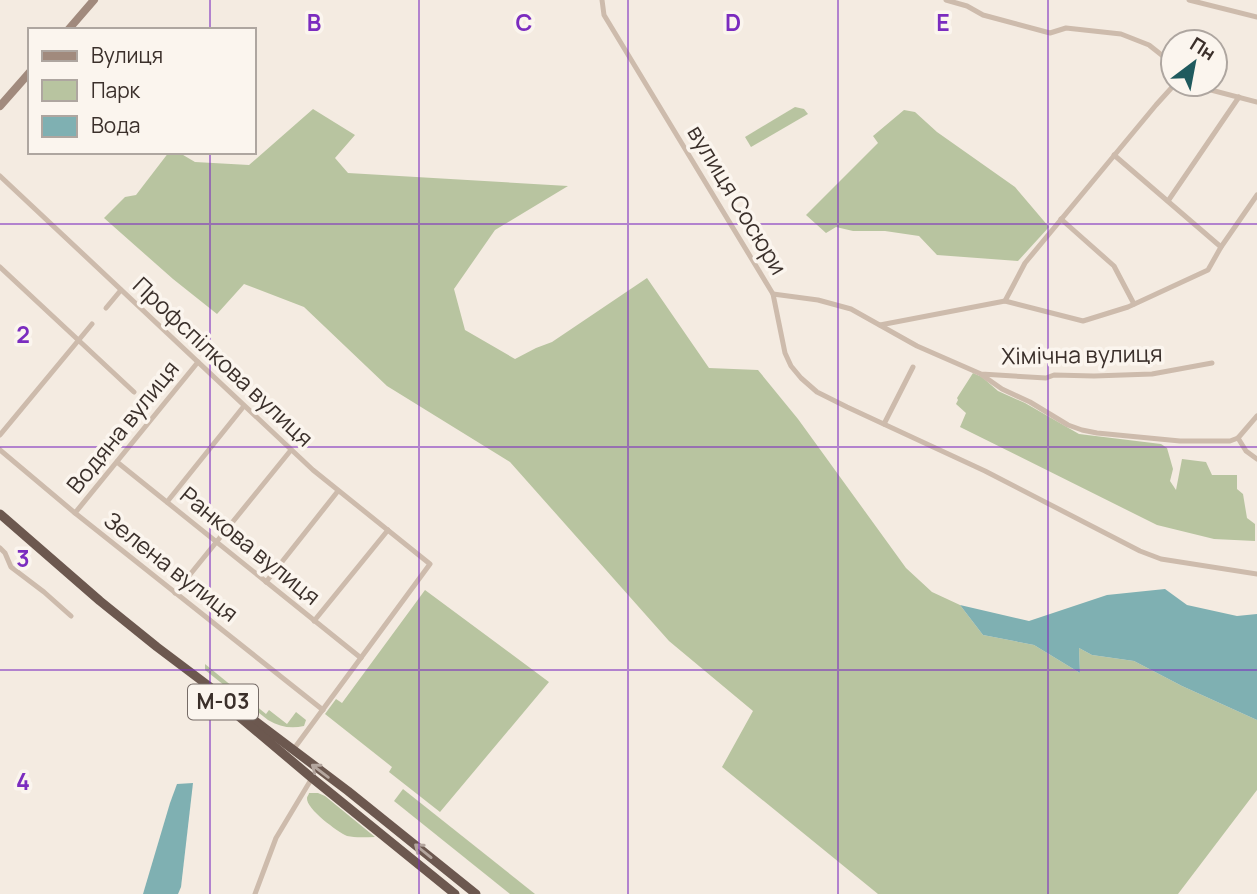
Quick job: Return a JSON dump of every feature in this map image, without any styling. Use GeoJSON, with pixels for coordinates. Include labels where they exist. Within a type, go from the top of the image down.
{"type":"FeatureCollection","features":[{"type":"Feature","properties":{"kind":"highway","name":"М-03"},"geometry":{"type":"LineString","coordinates":[[0,514],[100,601],[290,754],[476,894]]}},
{"type":"Feature","properties":{"kind":"highway","name":"М-03"},"geometry":{"type":"LineString","coordinates":[[290,754],[312,778],[455,894]]}},
{"type":"Feature","properties":{"kind":"main road"},"geometry":{"type":"LineString","coordinates":[[70,28],[94,0]]}},
{"type":"Feature","properties":{"kind":"main road"},"geometry":{"type":"LineString","coordinates":[[0,106],[28,74]]}},
{"type":"Feature","properties":{"kind":"street","name":"вулиця Сосюри"},"geometry":{"type":"LineString","coordinates":[[602,0],[604,15],[773,294],[785,353],[800,378],[817,392],[985,471],[1140,551],[1161,559],[1257,574]]}},
{"type":"Feature","properties":{"kind":"street"},"geometry":{"type":"LineString","coordinates":[[946,0],[967,6],[983,15],[1050,33],[1066,28],[1121,34],[1149,45],[1159,53]]}},
{"type":"Feature","properties":{"kind":"street"},"geometry":{"type":"LineString","coordinates":[[1189,0],[1257,18]]}},
{"type":"Feature","properties":{"kind":"street"},"geometry":{"type":"LineString","coordinates":[[1229,94],[1257,102]]}},
{"type":"Feature","properties":{"kind":"street"},"geometry":{"type":"LineString","coordinates":[[1168,201],[1239,97]]}},
{"type":"Feature","properties":{"kind":"street"},"geometry":{"type":"LineString","coordinates":[[1005,301],[1025,263],[1162,98]]}},
{"type":"Feature","properties":{"kind":"street"},"geometry":{"type":"LineString","coordinates":[[1114,155],[1221,247]]}},
{"type":"Feature","properties":{"kind":"street","name":"Профспілкова вулиця"},"geometry":{"type":"LineString","coordinates":[[0,176],[291,450],[430,564],[361,658]]}},
{"type":"Feature","properties":{"kind":"street"},"geometry":{"type":"LineString","coordinates":[[880,325],[1005,301],[1083,321],[1134,304],[1208,270],[1257,195]]}},
{"type":"Feature","properties":{"kind":"street"},"geometry":{"type":"LineString","coordinates":[[1061,219],[1114,266],[1134,304]]}},
{"type":"Feature","properties":{"kind":"street"},"geometry":{"type":"LineString","coordinates":[[0,267],[134,392]]}},
{"type":"Feature","properties":{"kind":"street"},"geometry":{"type":"LineString","coordinates":[[106,308],[121,290]]}},
{"type":"Feature","properties":{"kind":"street","name":"Хімічна вулиця"},"geometry":{"type":"LineString","coordinates":[[773,294],[818,300],[851,309],[917,346],[981,374],[1046,378],[1054,375],[1126,376],[1212,363]]}},
{"type":"Feature","properties":{"kind":"street"},"geometry":{"type":"LineString","coordinates":[[0,435],[92,324]]}},
{"type":"Feature","properties":{"kind":"street","name":"Водяна вулиця"},"geometry":{"type":"LineString","coordinates":[[75,513],[198,362]]}},
{"type":"Feature","properties":{"kind":"street"},"geometry":{"type":"LineString","coordinates":[[884,424],[913,367]]}},
{"type":"Feature","properties":{"kind":"street"},"geometry":{"type":"LineString","coordinates":[[981,374],[1002,389],[1082,430],[1180,441],[1230,441],[1238,438],[1257,416]]}},
{"type":"Feature","properties":{"kind":"street"},"geometry":{"type":"LineString","coordinates":[[167,502],[244,406]]}},
{"type":"Feature","properties":{"kind":"street"},"geometry":{"type":"LineString","coordinates":[[1238,438],[1245,451],[1257,458]]}},
{"type":"Feature","properties":{"kind":"street","name":"Зелена вулиця"},"geometry":{"type":"LineString","coordinates":[[0,450],[323,710]]}},
{"type":"Feature","properties":{"kind":"street"},"geometry":{"type":"LineString","coordinates":[[175,593],[291,450]]}},
{"type":"Feature","properties":{"kind":"street","name":"Ранкова вулиця"},"geometry":{"type":"LineString","coordinates":[[117,462],[361,658]]}},
{"type":"Feature","properties":{"kind":"street"},"geometry":{"type":"LineString","coordinates":[[266,582],[338,491]]}},
{"type":"Feature","properties":{"kind":"street"},"geometry":{"type":"LineString","coordinates":[[314,621],[388,530]]}},
{"type":"Feature","properties":{"kind":"street"},"geometry":{"type":"LineString","coordinates":[[0,548],[11,567],[71,616]]}},
{"type":"Feature","properties":{"kind":"street"},"geometry":{"type":"LineString","coordinates":[[290,754],[361,658]]}},
{"type":"Feature","properties":{"kind":"street"},"geometry":{"type":"LineString","coordinates":[[255,894],[276,838],[312,778]]}},
{"type":"Feature","properties":{"kind":"green space"},"geometry":{"type":"Polygon","coordinates":[[[795,107],[804,109],[808,114],[751,147],[745,137],[795,107]]]}},
{"type":"Feature","properties":{"kind":"green space"},"geometry":{"type":"Polygon","coordinates":[[[313,109],[355,135],[335,158],[348,173],[568,186],[495,230],[454,289],[465,330],[515,359],[552,342],[647,278],[709,368],[758,370],[798,419],[906,568],[932,592],[960,605],[983,635],[1034,645],[1080,673],[1079,648],[1092,655],[1134,661],[1257,720],[1257,790],[1178,894],[878,894],[722,767],[753,711],[669,641],[510,462],[387,386],[304,307],[244,284],[217,314],[104,218],[125,197],[136,195],[167,154],[181,154],[195,162],[249,165],[313,109]]]}},
{"type":"Feature","properties":{"kind":"green space"},"geometry":{"type":"Polygon","coordinates":[[[904,110],[915,112],[937,132],[1015,187],[1049,227],[1018,261],[937,255],[919,236],[885,231],[853,231],[836,227],[826,233],[806,215],[878,143],[873,136],[904,110]]]}},
{"type":"Feature","properties":{"kind":"green space"},"geometry":{"type":"Polygon","coordinates":[[[973,373],[998,391],[1079,434],[1161,444],[1167,448],[1173,469],[1170,481],[1176,490],[1182,459],[1206,462],[1212,475],[1237,475],[1237,489],[1243,494],[1247,518],[1255,524],[1255,541],[1214,539],[1157,525],[960,427],[966,413],[956,404],[957,398],[973,373]]]}},
{"type":"Feature","properties":{"kind":"green space"},"geometry":{"type":"Polygon","coordinates":[[[425,590],[549,682],[440,812],[389,772],[392,767],[325,714],[336,699],[342,703],[425,590]]]}},
{"type":"Feature","properties":{"kind":"green space"},"geometry":{"type":"Polygon","coordinates":[[[205,664],[266,714],[269,710],[287,724],[296,712],[306,720],[304,726],[286,727],[268,720],[205,670],[205,664]]]}},
{"type":"Feature","properties":{"kind":"green space"},"geometry":{"type":"Polygon","coordinates":[[[403,789],[535,894],[510,894],[394,801],[403,789]]]}},
{"type":"Feature","properties":{"kind":"green space"},"geometry":{"type":"Polygon","coordinates":[[[309,793],[325,796],[375,837],[347,836],[337,830],[323,820],[308,803],[309,793]]]}},
{"type":"Feature","properties":{"kind":"water"},"geometry":{"type":"Polygon","coordinates":[[[1165,589],[1187,605],[1237,616],[1257,614],[1257,720],[1134,661],[1092,655],[1079,648],[1080,673],[1034,645],[983,635],[960,605],[1029,621],[1107,595],[1165,589]]]}},
{"type":"Feature","properties":{"kind":"water"},"geometry":{"type":"Polygon","coordinates":[[[193,783],[178,894],[143,894],[177,784],[193,783]]]}}]}
